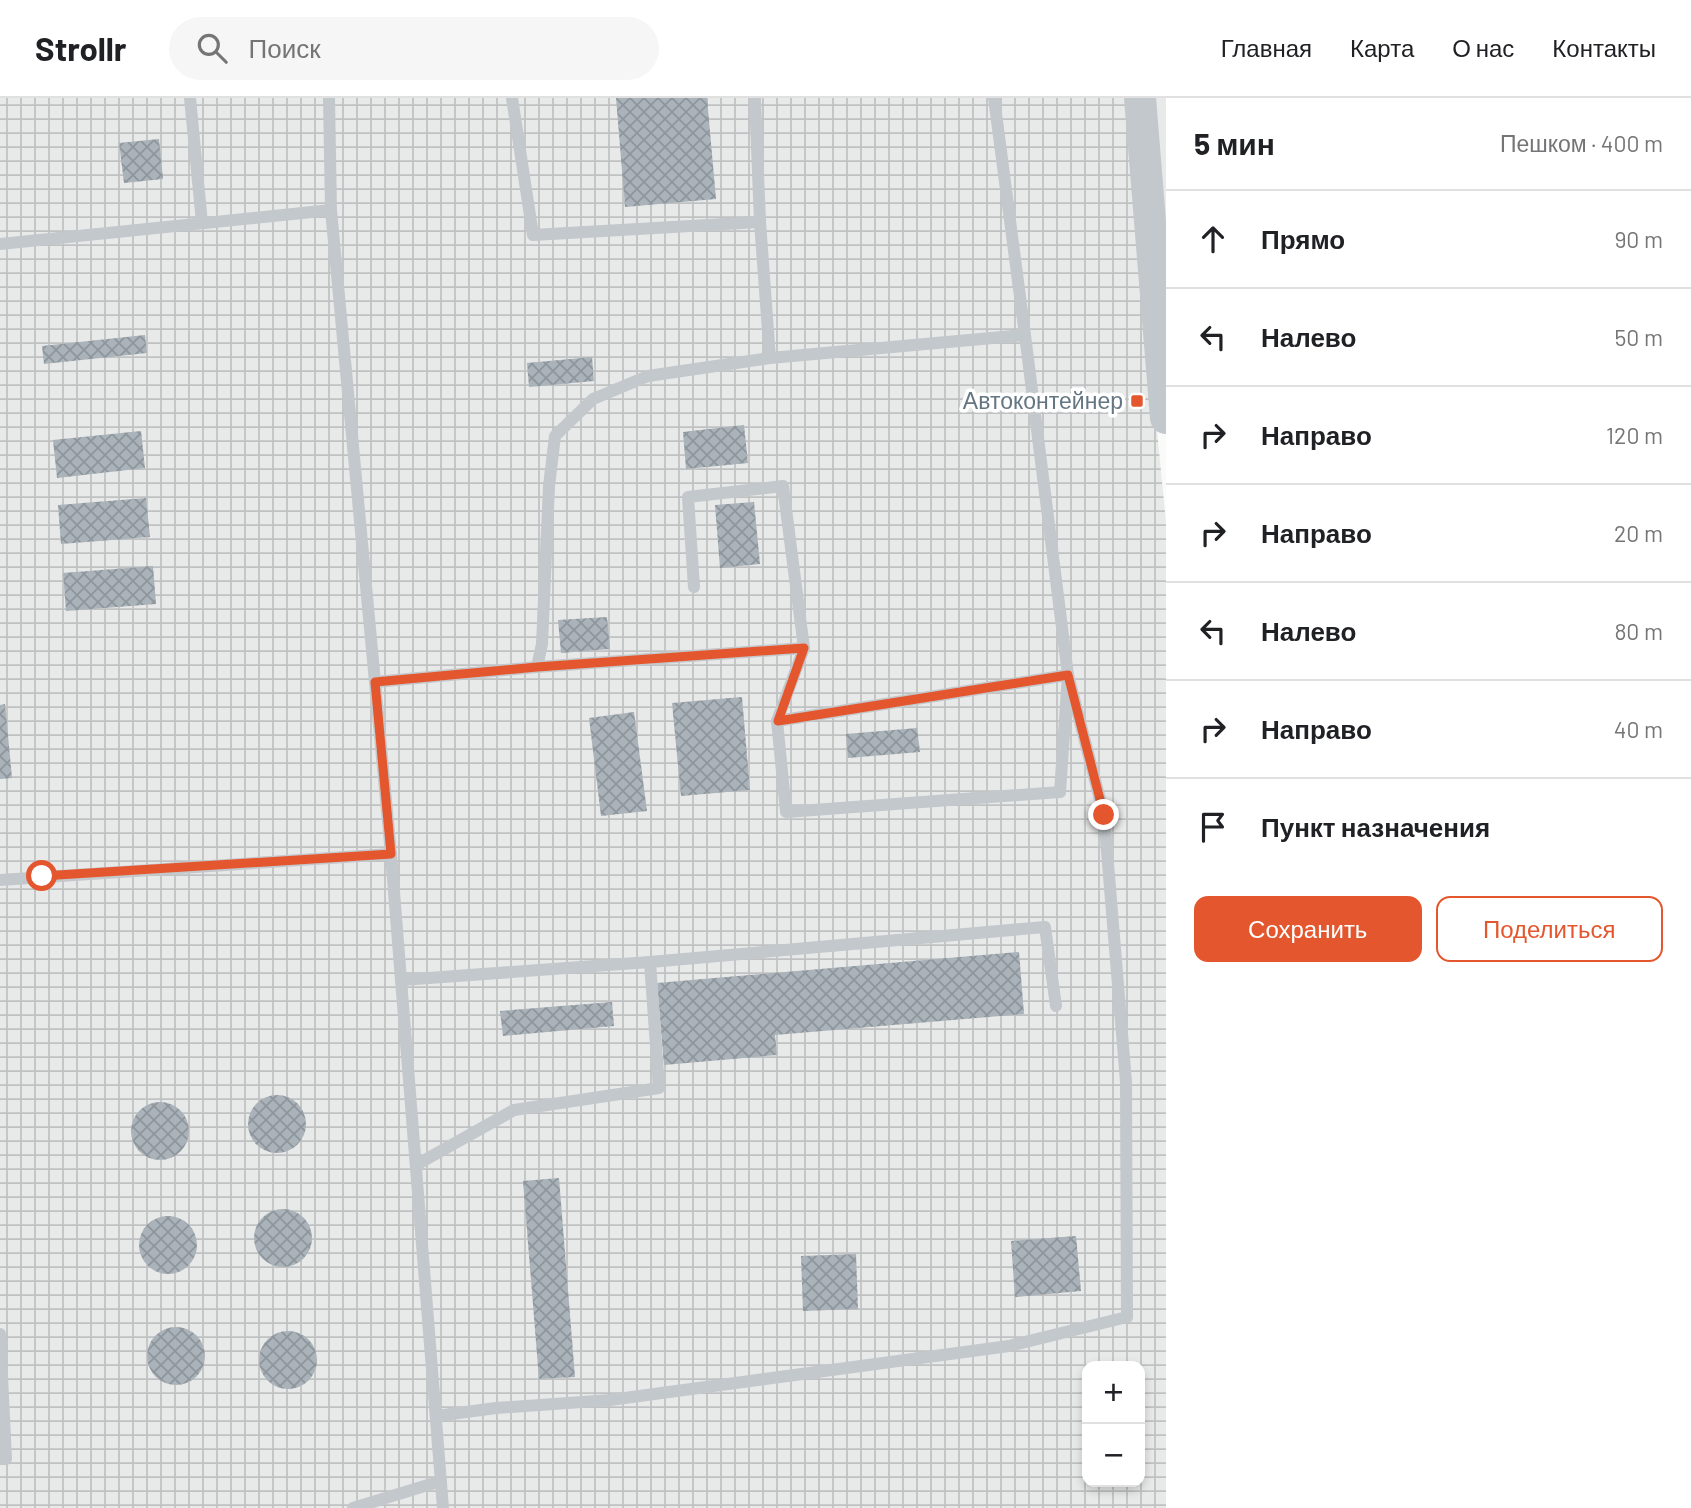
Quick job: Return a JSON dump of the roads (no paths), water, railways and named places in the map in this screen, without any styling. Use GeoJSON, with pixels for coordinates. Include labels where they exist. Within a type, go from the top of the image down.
{"type":"FeatureCollection","features":[{"type":"Feature","properties":{"kind":"street"},"geometry":{"type":"LineString","coordinates":[[1140,98],[1162,336],[1166,418]]}},
{"type":"Feature","properties":{"kind":"lane"},"geometry":{"type":"LineString","coordinates":[[190,98],[202,223]]}},
{"type":"Feature","properties":{"kind":"lane"},"geometry":{"type":"LineString","coordinates":[[329,98],[331,210],[391,854],[443,1508]]}},
{"type":"Feature","properties":{"kind":"lane"},"geometry":{"type":"LineString","coordinates":[[512,98],[533,235],[760,222]]}},
{"type":"Feature","properties":{"kind":"lane"},"geometry":{"type":"LineString","coordinates":[[755,98],[760,222],[770,358]]}},
{"type":"Feature","properties":{"kind":"lane"},"geometry":{"type":"LineString","coordinates":[[436,1416],[496,1408],[610,1400],[1009,1346],[1127,1317],[1126,1082],[1104,815],[1068,675],[995,98]]}},
{"type":"Feature","properties":{"kind":"lane"},"geometry":{"type":"LineString","coordinates":[[0,244],[331,210]]}},
{"type":"Feature","properties":{"kind":"lane"},"geometry":{"type":"LineString","coordinates":[[537,667],[542,644],[555,436],[593,398],[648,376],[770,358],[1025,335]]}},
{"type":"Feature","properties":{"kind":"lane"},"geometry":{"type":"LineString","coordinates":[[694,587],[688,497],[783,486],[804,648],[778,721],[786,812],[1060,792],[1068,675]]}},
{"type":"Feature","properties":{"kind":"lane"},"geometry":{"type":"LineString","coordinates":[[375,682],[537,667],[804,648]]}},
{"type":"Feature","properties":{"kind":"lane"},"geometry":{"type":"LineString","coordinates":[[778,721],[1068,675]]}},
{"type":"Feature","properties":{"kind":"lane"},"geometry":{"type":"LineString","coordinates":[[0,880],[391,854]]}},
{"type":"Feature","properties":{"kind":"lane"},"geometry":{"type":"LineString","coordinates":[[401,980],[650,962],[1045,926],[1056,1006]]}},
{"type":"Feature","properties":{"kind":"lane"},"geometry":{"type":"LineString","coordinates":[[416,1165],[514,1110],[660,1088],[650,962]]}},
{"type":"Feature","properties":{"kind":"lane"},"geometry":{"type":"LineString","coordinates":[[0,1334],[6,1459],[0,1459]]}},
{"type":"Feature","properties":{"kind":"lane"},"geometry":{"type":"LineString","coordinates":[[353,1508],[441,1481]]}},
{"type":"Feature","properties":{"kind":"place","name":"Автоконтейнер"},"geometry":{"type":"Point","coordinates":[1137,401]}}]}
